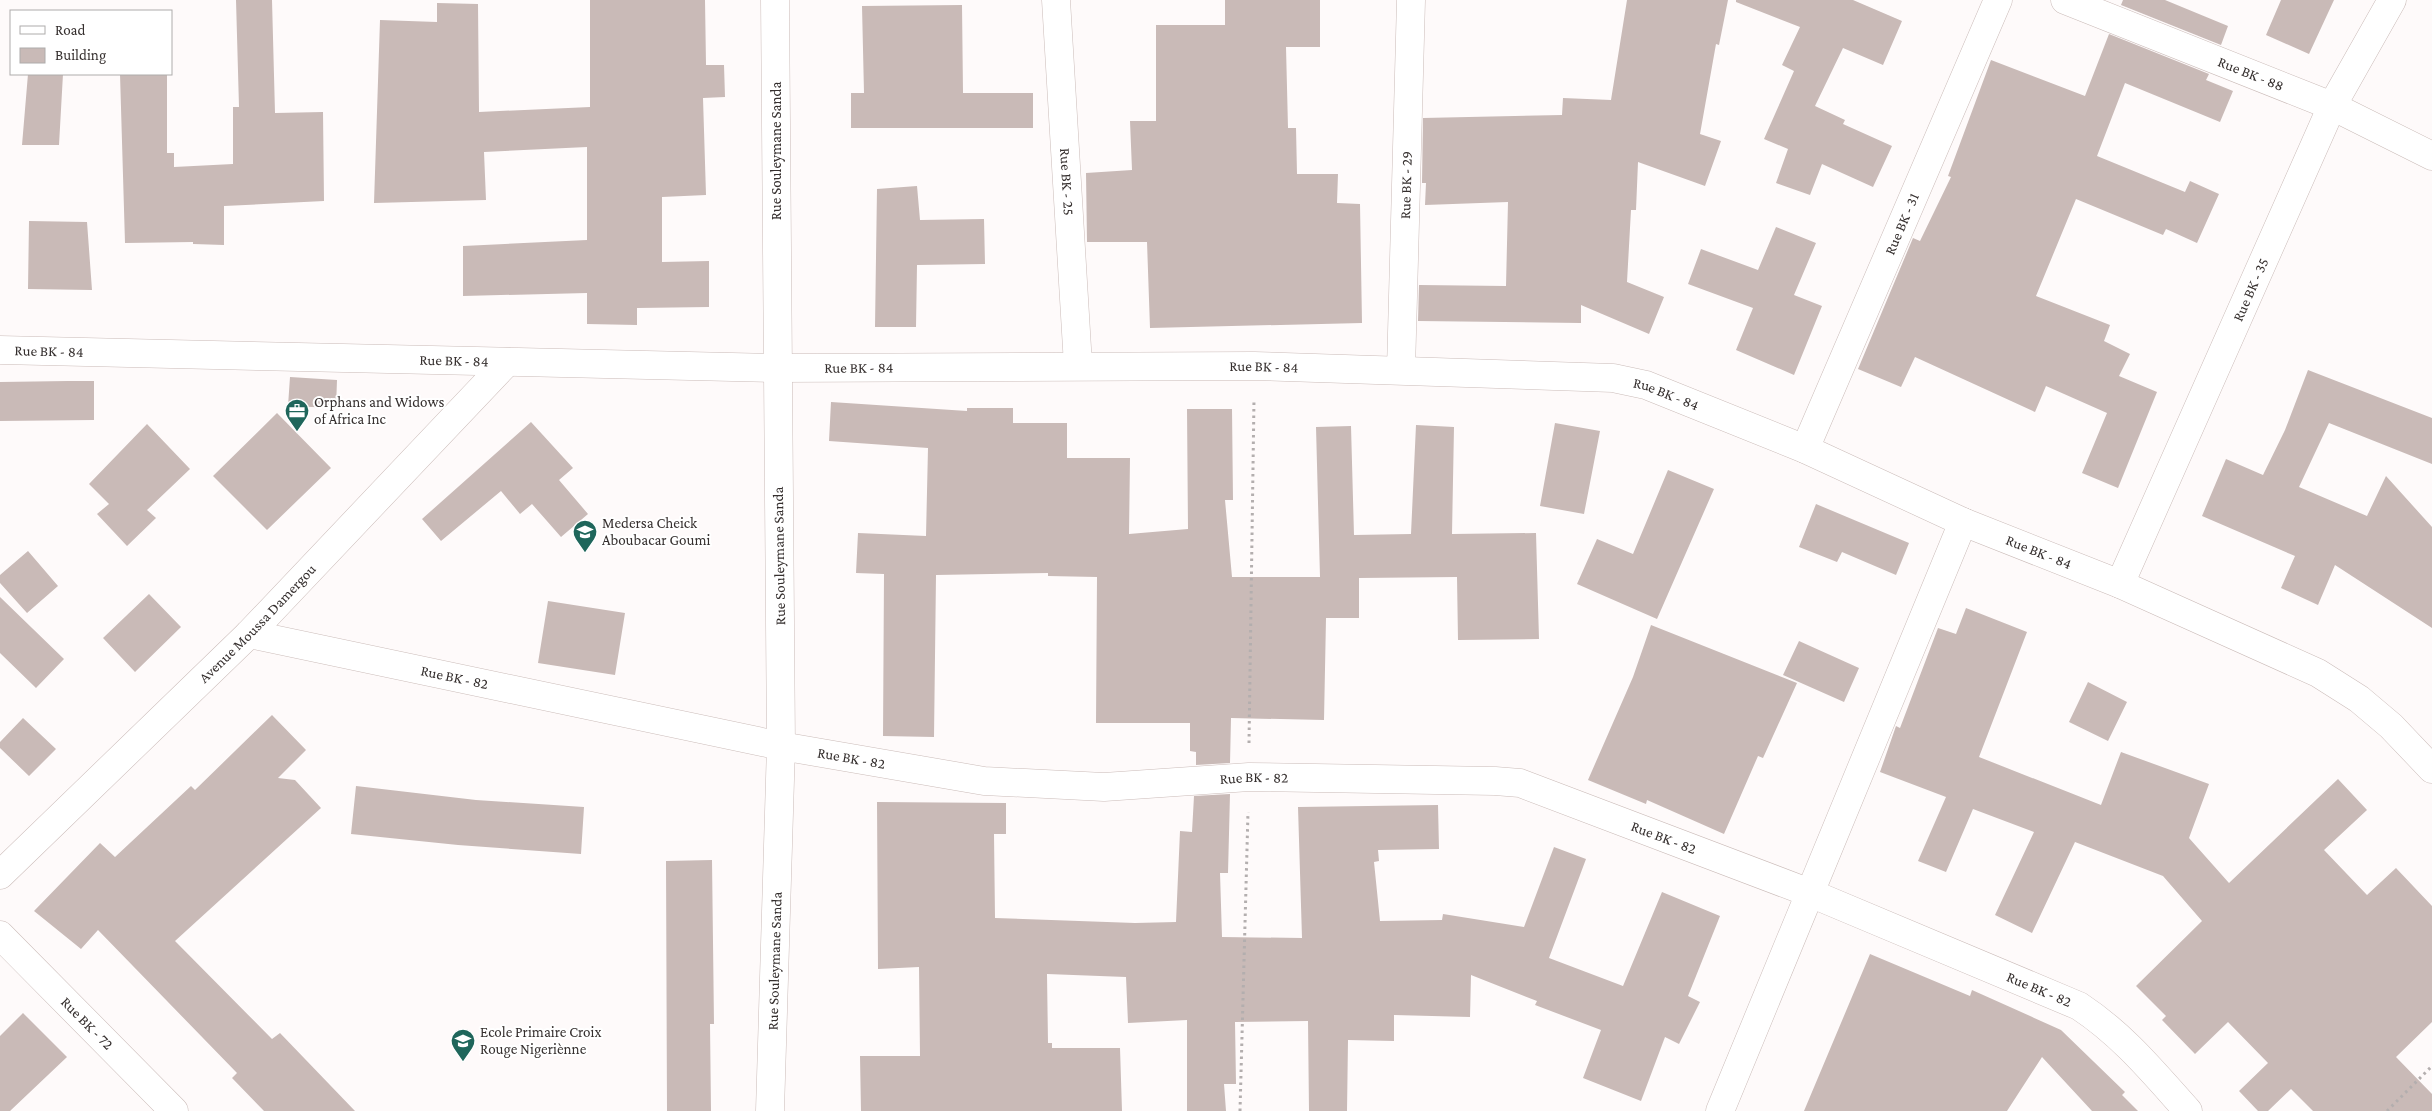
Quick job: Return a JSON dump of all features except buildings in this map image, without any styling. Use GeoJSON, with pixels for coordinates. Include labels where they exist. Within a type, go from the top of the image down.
{"type":"FeatureCollection","features":[{"type":"Feature","properties":{"kind":"street","name":"Rue Souleymane Sanda"},"geometry":{"type":"LineString","coordinates":[[770,1111],[781,746],[775,0]]}},
{"type":"Feature","properties":{"kind":"street","name":"Rue BK - 25"},"geometry":{"type":"LineString","coordinates":[[1056,0],[1078,365]]}},
{"type":"Feature","properties":{"kind":"street","name":"Rue BK - 29"},"geometry":{"type":"LineString","coordinates":[[1401,370],[1411,0]]}},
{"type":"Feature","properties":{"kind":"street","name":"Rue BK - 31"},"geometry":{"type":"LineString","coordinates":[[1805,449],[1998,0]]}},
{"type":"Feature","properties":{"kind":"street","name":"Rue BK - 88"},"geometry":{"type":"LineString","coordinates":[[2065,0],[2332,106],[2432,156]]}},
{"type":"Feature","properties":{"kind":"street","name":"Rue BK - 35"},"geometry":{"type":"LineString","coordinates":[[2120,584],[2332,106],[2392,0]]}},
{"type":"Feature","properties":{"kind":"street","name":"Rue BK - 84"},"geometry":{"type":"LineString","coordinates":[[0,350],[777,368],[1078,365],[1254,366],[1614,378],[1646,385],[1805,449],[1963,522],[2120,584],[2318,673],[2365,704],[2391,726],[2432,769]]}},
{"type":"Feature","properties":{"kind":"street","name":"Avenue Moussa Damergou"},"geometry":{"type":"LineString","coordinates":[[0,876],[249,634],[507,362]]}},
{"type":"Feature","properties":{"kind":"street"},"geometry":{"type":"LineString","coordinates":[[1720,1111],[1963,522]]}},
{"type":"Feature","properties":{"kind":"street","name":"Rue BK - 82"},"geometry":{"type":"LineString","coordinates":[[249,634],[781,746],[984,781],[1104,787],[1249,777],[1520,783],[1810,893],[2079,1006],[2105,1023],[2130,1046],[2188,1111]]}},
{"type":"Feature","properties":{"kind":"street","name":"Rue BK - 72"},"geometry":{"type":"LineString","coordinates":[[0,935],[174,1111]]}},
{"type":"Feature","properties":{"kind":"path"},"geometry":{"type":"LineString","coordinates":[[1240,1111],[1249,777],[1254,366]]}},
{"type":"Feature","properties":{"kind":"path"},"geometry":{"type":"LineString","coordinates":[[2387,1111],[2432,1066]]}},
{"type":"Feature","properties":{"kind":"place","name":"Orphans and Widows of Africa Inc"},"geometry":{"type":"Point","coordinates":[297,432]}},
{"type":"Feature","properties":{"kind":"place","name":"Medersa Cheick Aboubacar Goumi"},"geometry":{"type":"Point","coordinates":[585,553]}},
{"type":"Feature","properties":{"kind":"place","name":"Ecole Primaire Croix Rouge Nigeriènne"},"geometry":{"type":"Point","coordinates":[463,1062]}}]}
